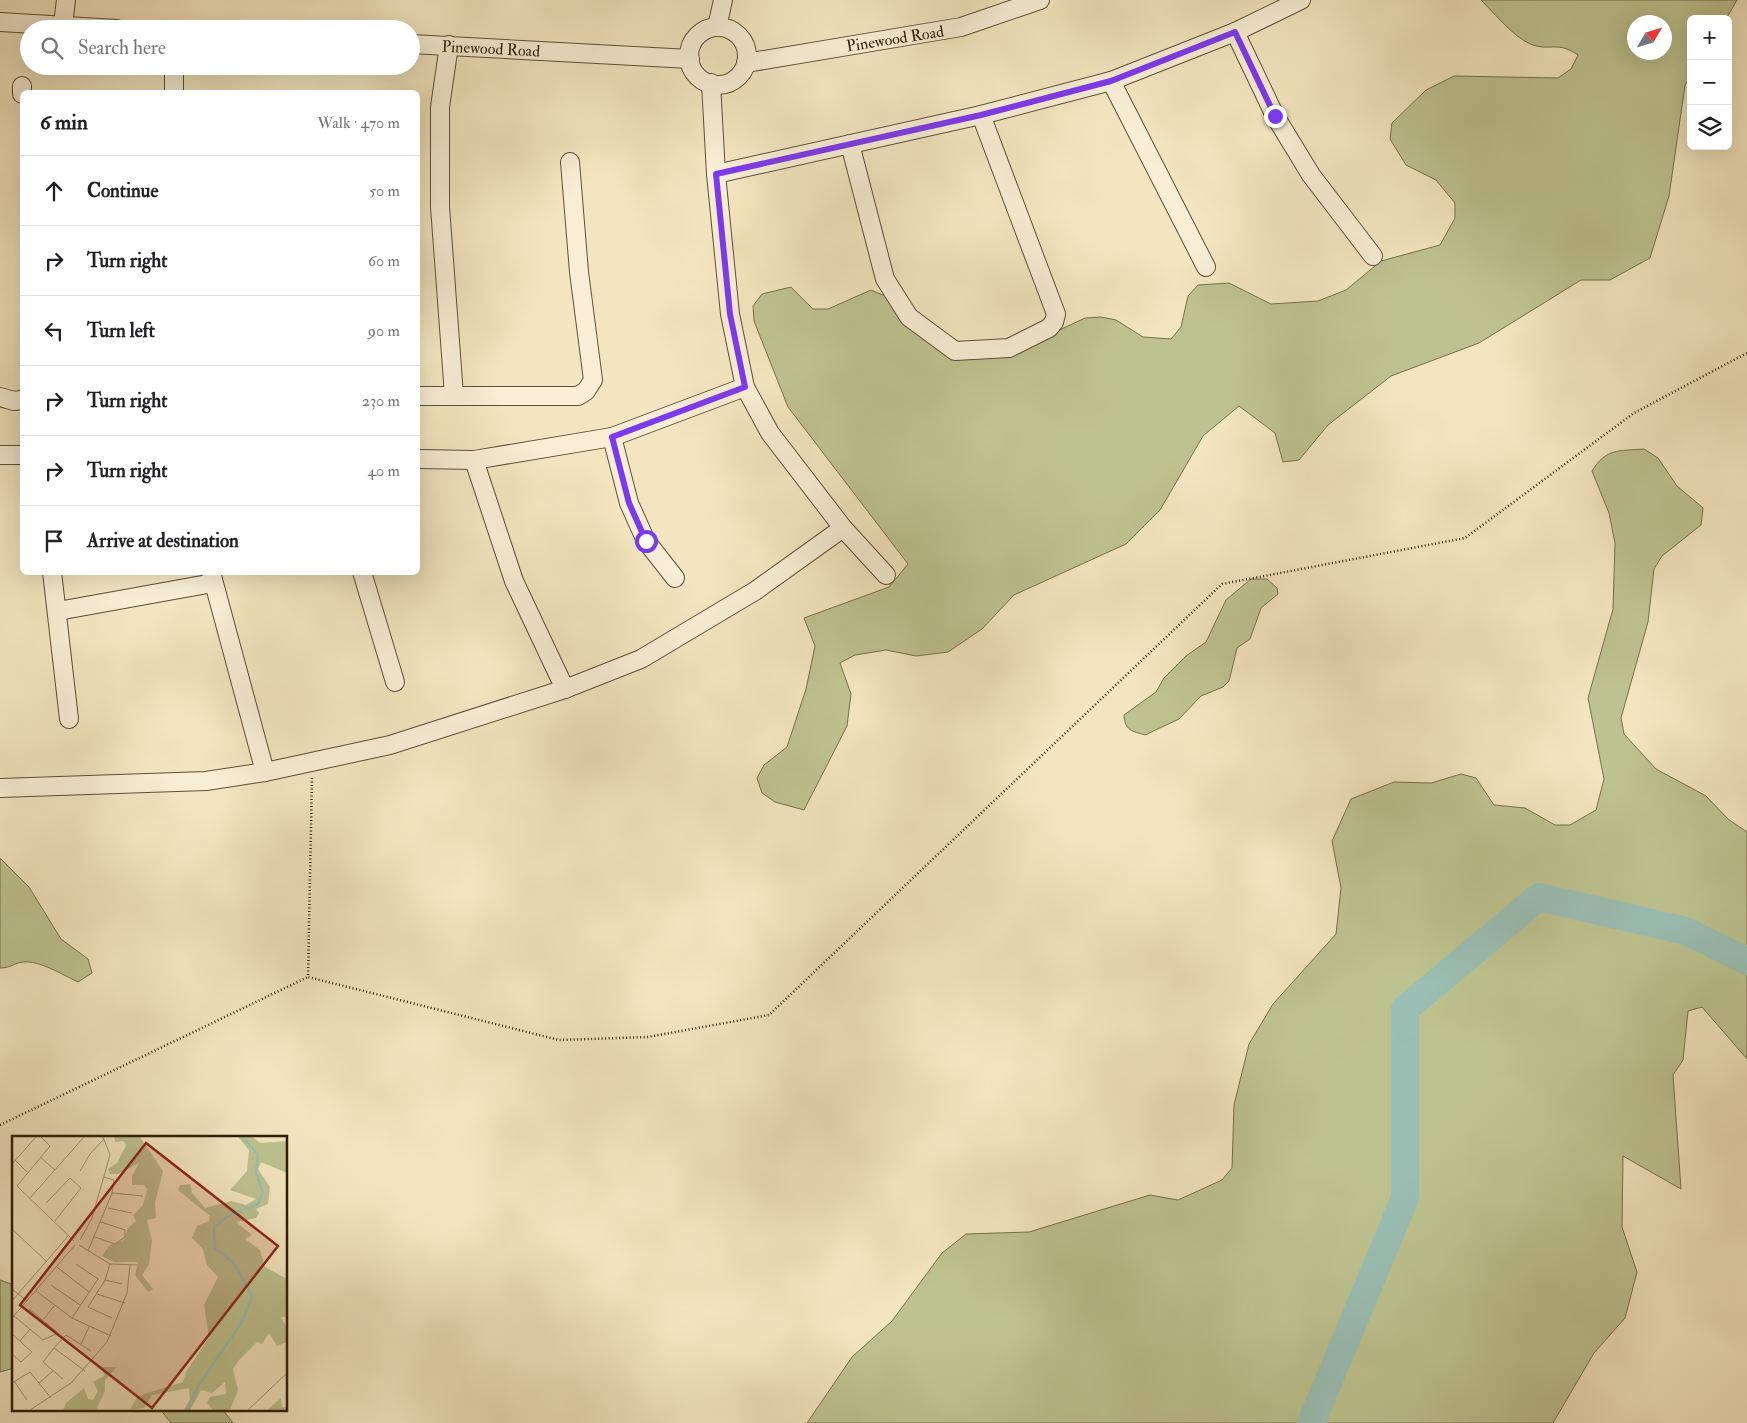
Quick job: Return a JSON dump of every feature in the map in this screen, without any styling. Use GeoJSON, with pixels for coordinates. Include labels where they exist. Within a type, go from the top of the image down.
{"type":"FeatureCollection","features":[{"type":"Feature","properties":{"kind":"street"},"geometry":{"type":"LineString","coordinates":[[64,20],[66,0]]}},
{"type":"Feature","properties":{"kind":"street"},"geometry":{"type":"LineString","coordinates":[[717,27],[722,0]]}},
{"type":"Feature","properties":{"kind":"street","name":"Pinewood Road"},"geometry":{"type":"LineString","coordinates":[[746,63],[961,27],[1040,0]]}},
{"type":"Feature","properties":{"kind":"street"},"geometry":{"type":"LineString","coordinates":[[716,174],[981,115],[1111,81],[1235,32],[1301,0]]}},
{"type":"Feature","properties":{"kind":"street"},"geometry":{"type":"LineString","coordinates":[[0,22],[20,23]]}},
{"type":"Feature","properties":{"kind":"street"},"geometry":{"type":"LineString","coordinates":[[717,27],[726,28],[741,38],[747,54],[746,63],[737,78],[720,84],[703,80],[692,67],[690,59],[690,50],[694,41],[708,29],[717,27]]}},
{"type":"Feature","properties":{"kind":"street"},"geometry":{"type":"LineString","coordinates":[[1235,32],[1275,116],[1311,175],[1374,256]]}},
{"type":"Feature","properties":{"kind":"street","name":"Pinewood Road"},"geometry":{"type":"LineString","coordinates":[[420,44],[690,59]]}},
{"type":"Feature","properties":{"kind":"street"},"geometry":{"type":"LineString","coordinates":[[450,46],[440,107],[440,207],[454,395]]}},
{"type":"Feature","properties":{"kind":"street"},"geometry":{"type":"LineString","coordinates":[[174,75],[174,90]]}},
{"type":"Feature","properties":{"kind":"street"},"geometry":{"type":"LineString","coordinates":[[1111,81],[1206,267]]}},
{"type":"Feature","properties":{"kind":"street"},"geometry":{"type":"LineString","coordinates":[[711,83],[716,174],[730,314],[745,387],[770,433],[843,528],[886,575]]}},
{"type":"Feature","properties":{"kind":"street"},"geometry":{"type":"LineString","coordinates":[[850,144],[885,279],[908,317],[955,352],[1009,348],[1050,328],[1056,314],[981,115]]}},
{"type":"Feature","properties":{"kind":"street"},"geometry":{"type":"LineString","coordinates":[[420,396],[578,396],[586,391],[593,380],[579,272],[570,162]]}},
{"type":"Feature","properties":{"kind":"street"},"geometry":{"type":"LineString","coordinates":[[420,459],[474,460],[612,437],[745,387]]}},
{"type":"Feature","properties":{"kind":"street"},"geometry":{"type":"LineString","coordinates":[[0,397],[14,401],[20,400]]}},
{"type":"Feature","properties":{"kind":"street"},"geometry":{"type":"LineString","coordinates":[[612,437],[629,503],[639,526],[646,541],[675,578]]}},
{"type":"Feature","properties":{"kind":"street"},"geometry":{"type":"LineString","coordinates":[[0,455],[20,455]]}},
{"type":"Feature","properties":{"kind":"street"},"geometry":{"type":"LineString","coordinates":[[474,460],[514,582],[565,689]]}},
{"type":"Feature","properties":{"kind":"street"},"geometry":{"type":"LineString","coordinates":[[0,788],[206,781],[265,772],[390,745],[565,689],[641,659],[755,590],[843,528]]}},
{"type":"Feature","properties":{"kind":"street"},"geometry":{"type":"LineString","coordinates":[[52,575],[69,719]]}},
{"type":"Feature","properties":{"kind":"street"},"geometry":{"type":"LineString","coordinates":[[363,575],[395,682]]}},
{"type":"Feature","properties":{"kind":"street"},"geometry":{"type":"LineString","coordinates":[[58,612],[212,578],[265,772]]}},
{"type":"Feature","properties":{"kind":"path"},"geometry":{"type":"LineString","coordinates":[[0,1125],[308,977],[559,1040],[648,1036],[769,1015],[1222,584],[1465,538],[1634,413],[1747,353]]}},
{"type":"Feature","properties":{"kind":"path"},"geometry":{"type":"LineString","coordinates":[[308,977],[312,762]]}},
{"type":"Feature","properties":{"kind":"green space"},"geometry":{"type":"Polygon","coordinates":[[[1481,0],[1737,0],[1728,15],[1687,15],[1687,82],[1685,85],[1669,196],[1650,258],[1610,280],[1581,280],[1479,343],[1391,376],[1328,425],[1299,460],[1283,462],[1275,433],[1239,406],[1203,436],[1160,510],[1126,544],[1014,595],[982,629],[948,652],[916,656],[886,650],[855,655],[840,663],[851,694],[847,726],[804,810],[775,802],[762,793],[757,778],[764,765],[787,747],[806,689],[815,646],[804,618],[889,587],[908,564],[788,407],[754,321],[753,306],[762,294],[791,287],[813,309],[828,309],[871,290],[895,300],[954,351],[1013,352],[1085,318],[1101,317],[1116,320],[1143,337],[1171,339],[1181,327],[1188,296],[1198,285],[1229,283],[1271,304],[1318,301],[1346,290],[1381,261],[1440,245],[1455,218],[1455,203],[1436,180],[1406,165],[1390,139],[1392,123],[1426,90],[1454,76],[1558,78],[1571,69],[1578,55],[1565,48],[1539,47],[1526,42],[1499,19],[1481,0]]]}},
{"type":"Feature","properties":{"kind":"green space"},"geometry":{"type":"Polygon","coordinates":[[[1644,449],[1658,458],[1677,486],[1703,508],[1701,525],[1662,556],[1654,569],[1648,622],[1621,718],[1624,734],[1656,769],[1706,796],[1728,819],[1747,832],[1747,1059],[1702,1007],[1688,1011],[1683,1060],[1673,1075],[1681,1189],[1623,1156],[1622,1227],[1637,1272],[1625,1318],[1594,1353],[1553,1423],[807,1423],[852,1357],[892,1321],[942,1253],[966,1234],[1029,1232],[1150,1195],[1178,1200],[1222,1180],[1232,1168],[1234,1105],[1249,1044],[1273,1004],[1336,934],[1341,888],[1332,841],[1351,799],[1394,782],[1431,783],[1461,774],[1476,778],[1494,805],[1525,808],[1555,825],[1570,825],[1596,810],[1604,779],[1588,698],[1613,609],[1615,543],[1609,513],[1592,471],[1608,454],[1644,449]]]}},
{"type":"Feature","properties":{"kind":"green space"},"geometry":{"type":"Polygon","coordinates":[[[1251,579],[1267,579],[1277,588],[1278,594],[1261,608],[1250,639],[1237,648],[1229,681],[1223,687],[1201,696],[1179,719],[1145,735],[1130,729],[1126,724],[1124,715],[1156,692],[1164,678],[1186,656],[1206,642],[1226,600],[1251,579]]]}},
{"type":"Feature","properties":{"kind":"green space"},"geometry":{"type":"Polygon","coordinates":[[[0,858],[29,887],[61,939],[88,959],[92,973],[78,982],[36,963],[20,963],[0,968],[0,858]]]}},
{"type":"Feature","properties":{"kind":"green space"},"geometry":{"type":"Polygon","coordinates":[[[0,1280],[12,1284],[12,1369],[0,1372],[0,1280]]]}},
{"type":"Feature","properties":{"kind":"green space"},"geometry":{"type":"Polygon","coordinates":[[[161,1410],[223,1410],[233,1423],[171,1423],[161,1410]]]}},
{"type":"Feature","properties":{"kind":"waterway"},"geometry":{"type":"LineString","coordinates":[[1311,1423],[1405,1198],[1405,1009],[1539,897],[1686,931],[1747,961]]}},
{"type":"Feature","properties":{"kind":"route"},"geometry":{"type":"LineString","coordinates":[[646,541],[629,503],[612,437],[745,387],[730,314],[716,174],[981,115],[1111,81],[1235,32],[1275,116]]}}]}
